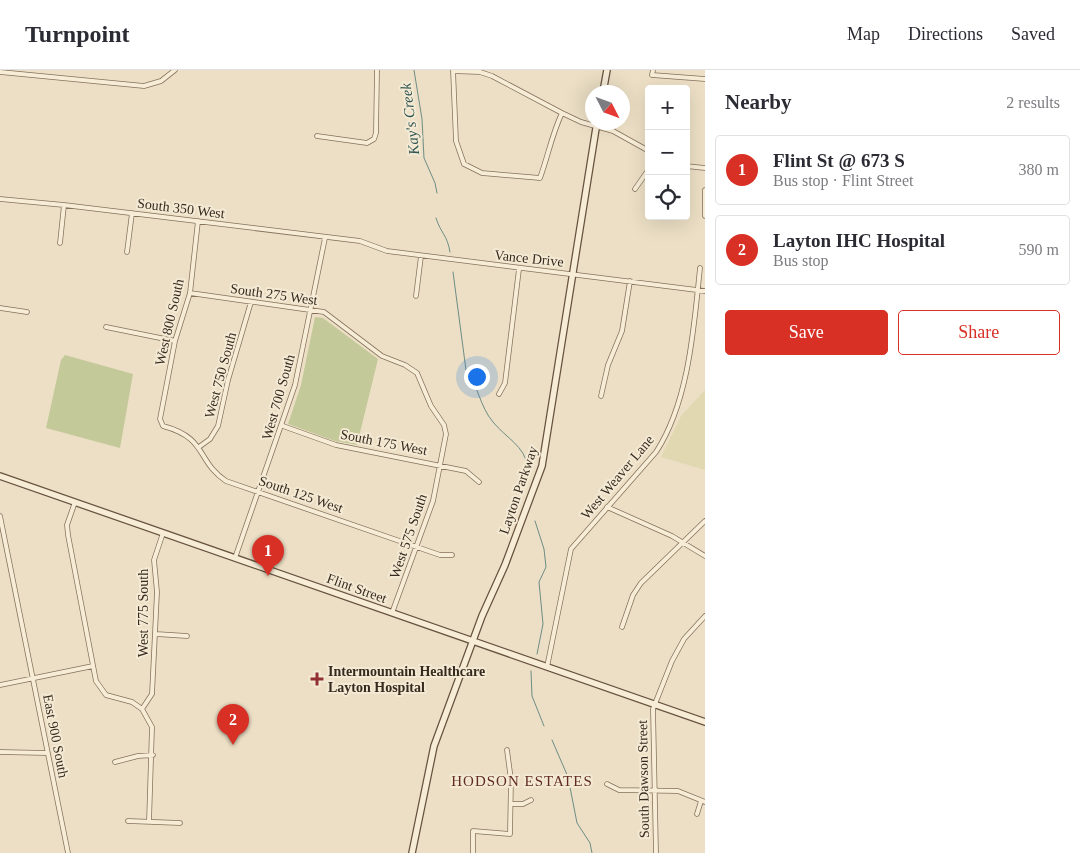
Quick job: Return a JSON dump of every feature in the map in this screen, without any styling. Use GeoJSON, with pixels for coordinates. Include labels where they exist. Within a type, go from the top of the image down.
{"type":"FeatureCollection","features":[{"type":"Feature","properties":{"kind":"main road"},"geometry":{"type":"LineString","coordinates":[[604,85],[607,70]]}},
{"type":"Feature","properties":{"kind":"main road","name":"Layton Parkway"},"geometry":{"type":"LineString","coordinates":[[412,853],[434,746],[472,642],[542,466],[596,130]]}},
{"type":"Feature","properties":{"kind":"main road","name":"Flint Street"},"geometry":{"type":"LineString","coordinates":[[0,477],[705,722]]}},
{"type":"Feature","properties":{"kind":"street"},"geometry":{"type":"LineString","coordinates":[[0,72],[144,86],[161,81],[175,70]]}},
{"type":"Feature","properties":{"kind":"street"},"geometry":{"type":"LineString","coordinates":[[318,136],[367,143],[374,139],[376,133],[377,70]]}},
{"type":"Feature","properties":{"kind":"street"},"geometry":{"type":"LineString","coordinates":[[653,70],[652,75],[705,79]]}},
{"type":"Feature","properties":{"kind":"street"},"geometry":{"type":"LineString","coordinates":[[562,113],[540,178],[482,173],[464,164],[456,141],[453,71],[486,74],[562,113],[585,121]]}},
{"type":"Feature","properties":{"kind":"street"},"geometry":{"type":"LineString","coordinates":[[610,130],[645,149]]}},
{"type":"Feature","properties":{"kind":"street"},"geometry":{"type":"LineString","coordinates":[[690,166],[705,168]]}},
{"type":"Feature","properties":{"kind":"street"},"geometry":{"type":"LineString","coordinates":[[635,189],[645,175]]}},
{"type":"Feature","properties":{"kind":"street"},"geometry":{"type":"LineString","coordinates":[[705,190],[705,216]]}},
{"type":"Feature","properties":{"kind":"street","name":"South 350 West"},"geometry":{"type":"LineString","coordinates":[[0,199],[132,213],[360,242]]}},
{"type":"Feature","properties":{"kind":"street"},"geometry":{"type":"LineString","coordinates":[[60,243],[64,205]]}},
{"type":"Feature","properties":{"kind":"street"},"geometry":{"type":"LineString","coordinates":[[127,252],[132,213]]}},
{"type":"Feature","properties":{"kind":"street","name":"West 800 South"},"geometry":{"type":"LineString","coordinates":[[163,426],[160,419],[175,341],[190,293],[198,221]]}},
{"type":"Feature","properties":{"kind":"street","name":"West 700 South"},"geometry":{"type":"LineString","coordinates":[[235,558],[260,491],[295,385],[325,238]]}},
{"type":"Feature","properties":{"kind":"street","name":"Vance Drive"},"geometry":{"type":"LineString","coordinates":[[360,242],[386,251],[421,256],[519,269],[574,273],[705,291]]}},
{"type":"Feature","properties":{"kind":"street"},"geometry":{"type":"LineString","coordinates":[[416,296],[421,256]]}},
{"type":"Feature","properties":{"kind":"street","name":"West Weaver Lane"},"geometry":{"type":"LineString","coordinates":[[547,667],[571,549],[656,452],[666,436],[690,350],[700,268]]}},
{"type":"Feature","properties":{"kind":"street"},"geometry":{"type":"LineString","coordinates":[[499,394],[505,383],[519,269]]}},
{"type":"Feature","properties":{"kind":"street"},"geometry":{"type":"LineString","coordinates":[[601,396],[608,365],[622,331],[630,282]]}},
{"type":"Feature","properties":{"kind":"street","name":"South 275 West"},"geometry":{"type":"LineString","coordinates":[[190,293],[324,312],[382,356],[412,368],[417,374],[431,406],[444,424],[446,434],[440,465]]}},
{"type":"Feature","properties":{"kind":"street","name":"West 750 South"},"geometry":{"type":"LineString","coordinates":[[200,447],[210,439],[218,426],[228,380],[251,302]]}},
{"type":"Feature","properties":{"kind":"street"},"geometry":{"type":"LineString","coordinates":[[0,308],[27,312]]}},
{"type":"Feature","properties":{"kind":"street"},"geometry":{"type":"LineString","coordinates":[[106,327],[175,341]]}},
{"type":"Feature","properties":{"kind":"street","name":"South 125 West"},"geometry":{"type":"LineString","coordinates":[[163,426],[189,436],[200,447],[210,468],[226,481],[260,491],[440,555],[452,555]]}},
{"type":"Feature","properties":{"kind":"street","name":"South 175 West"},"geometry":{"type":"LineString","coordinates":[[282,426],[336,445],[466,471],[479,482]]}},
{"type":"Feature","properties":{"kind":"street","name":"West 575 South"},"geometry":{"type":"LineString","coordinates":[[392,614],[433,501],[440,465]]}},
{"type":"Feature","properties":{"kind":"street"},"geometry":{"type":"LineString","coordinates":[[75,502],[67,526],[68,535],[96,681],[106,695],[132,702],[142,709],[152,727],[153,756],[149,822]]}},
{"type":"Feature","properties":{"kind":"street"},"geometry":{"type":"LineString","coordinates":[[607,507],[684,543],[705,556]]}},
{"type":"Feature","properties":{"kind":"street","name":"East 900 South"},"geometry":{"type":"LineString","coordinates":[[0,516],[68,853]]}},
{"type":"Feature","properties":{"kind":"street"},"geometry":{"type":"LineString","coordinates":[[622,627],[633,595],[641,583],[705,521]]}},
{"type":"Feature","properties":{"kind":"street","name":"West 775 South"},"geometry":{"type":"LineString","coordinates":[[142,709],[152,694],[157,592],[154,560],[163,533]]}},
{"type":"Feature","properties":{"kind":"street","name":"South Dawson Street"},"geometry":{"type":"LineString","coordinates":[[656,853],[652,718],[654,704],[672,661],[684,639],[705,616]]}},
{"type":"Feature","properties":{"kind":"street"},"geometry":{"type":"LineString","coordinates":[[156,634],[188,636]]}},
{"type":"Feature","properties":{"kind":"street"},"geometry":{"type":"LineString","coordinates":[[0,685],[93,666]]}},
{"type":"Feature","properties":{"kind":"street"},"geometry":{"type":"LineString","coordinates":[[473,853],[473,831],[510,834],[511,780],[507,750]]}},
{"type":"Feature","properties":{"kind":"street"},"geometry":{"type":"LineString","coordinates":[[0,752],[47,753]]}},
{"type":"Feature","properties":{"kind":"street"},"geometry":{"type":"LineString","coordinates":[[115,762],[138,756],[153,756]]}},
{"type":"Feature","properties":{"kind":"street"},"geometry":{"type":"LineString","coordinates":[[607,784],[619,790],[678,791],[703,801],[697,814]]}},
{"type":"Feature","properties":{"kind":"street"},"geometry":{"type":"LineString","coordinates":[[511,804],[523,804],[531,800]]}},
{"type":"Feature","properties":{"kind":"street"},"geometry":{"type":"LineString","coordinates":[[128,821],[180,823]]}},
{"type":"Feature","properties":{"kind":"shaded area"},"geometry":{"type":"Polygon","coordinates":[[[705,390],[705,470],[661,457],[681,416],[705,390]]]}},
{"type":"Feature","properties":{"kind":"green space"},"geometry":{"type":"Polygon","coordinates":[[[315,317],[323,318],[378,359],[357,445],[335,441],[288,424],[301,385],[315,317]]]}},
{"type":"Feature","properties":{"kind":"green space"},"geometry":{"type":"Polygon","coordinates":[[[65,355],[133,374],[120,448],[46,428],[61,360],[65,355]]]}},
{"type":"Feature","properties":{"kind":"waterway","name":"Kay's Creek"},"geometry":{"type":"LineString","coordinates":[[414,70],[422,119],[424,158],[435,183],[437,193]]}},
{"type":"Feature","properties":{"kind":"waterway","name":"Kay's Creek"},"geometry":{"type":"LineString","coordinates":[[436,218],[450,252]]}},
{"type":"Feature","properties":{"kind":"waterway","name":"Kay's Creek"},"geometry":{"type":"LineString","coordinates":[[453,272],[466,370],[489,416],[523,453],[528,467]]}},
{"type":"Feature","properties":{"kind":"waterway","name":"Kay's Creek"},"geometry":{"type":"LineString","coordinates":[[535,521],[544,549],[546,567],[539,582],[543,624],[537,654]]}},
{"type":"Feature","properties":{"kind":"waterway","name":"Kay's Creek"},"geometry":{"type":"LineString","coordinates":[[531,671],[532,696],[544,726]]}},
{"type":"Feature","properties":{"kind":"waterway","name":"Kay's Creek"},"geometry":{"type":"LineString","coordinates":[[552,740],[568,777],[577,823],[590,843],[592,853]]}},
{"type":"Feature","properties":{"kind":"place","name":"Flint St @ 673 S"},"geometry":{"type":"Point","coordinates":[268,576]}},
{"type":"Feature","properties":{"kind":"place","name":"Intermountain Healthcare Layton Hospital"},"geometry":{"type":"Point","coordinates":[317,679]}},
{"type":"Feature","properties":{"kind":"place","name":"Layton IHC Hospital"},"geometry":{"type":"Point","coordinates":[233,745]}},
{"type":"Feature","properties":{"kind":"district","name":"HODSON ESTATES"},"geometry":{"type":"Point","coordinates":[522,781]}}]}
